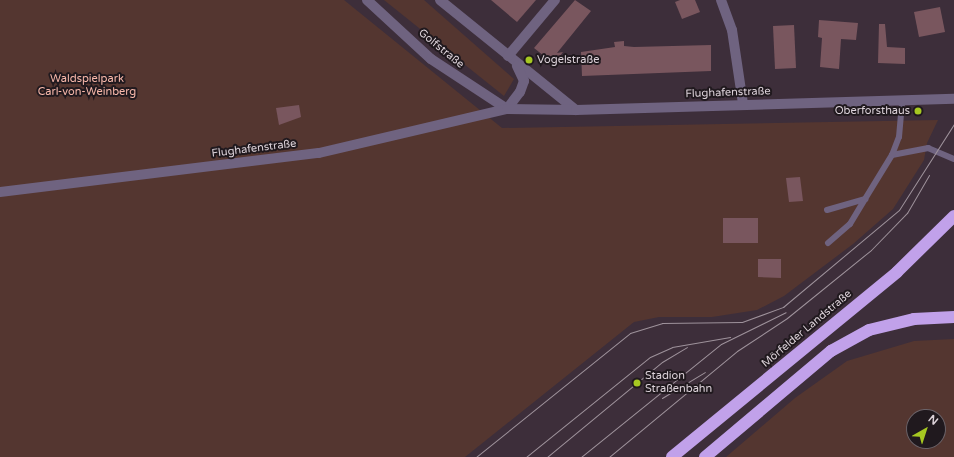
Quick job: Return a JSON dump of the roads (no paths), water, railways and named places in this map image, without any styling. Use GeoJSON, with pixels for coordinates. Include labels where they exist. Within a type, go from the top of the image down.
{"type":"FeatureCollection","features":[{"type":"Feature","properties":{"kind":"highway","name":"Mörfelder Landstraße"},"geometry":{"type":"LineString","coordinates":[[672,457],[891,277],[928,245],[954,216]]}},
{"type":"Feature","properties":{"kind":"highway"},"geometry":{"type":"LineString","coordinates":[[705,457],[831,351],[870,330],[914,319],[954,317]]}},
{"type":"Feature","properties":{"kind":"street","name":"Golfstraße"},"geometry":{"type":"LineString","coordinates":[[366,0],[431,59],[506,109]]}},
{"type":"Feature","properties":{"kind":"street"},"geometry":{"type":"LineString","coordinates":[[440,0],[511,59],[576,110]]}},
{"type":"Feature","properties":{"kind":"street"},"geometry":{"type":"LineString","coordinates":[[511,59],[556,0]]}},
{"type":"Feature","properties":{"kind":"street"},"geometry":{"type":"LineString","coordinates":[[722,0],[732,30],[743,104]]}},
{"type":"Feature","properties":{"kind":"street"},"geometry":{"type":"LineString","coordinates":[[506,109],[520,92],[524,81],[511,59]]}},
{"type":"Feature","properties":{"kind":"street","name":"Flughafenstraße"},"geometry":{"type":"LineString","coordinates":[[0,192],[319,153],[506,109],[576,110],[953,99]]}},
{"type":"Feature","properties":{"kind":"lane"},"geometry":{"type":"LineString","coordinates":[[828,243],[850,224],[892,155],[899,137],[902,101]]}},
{"type":"Feature","properties":{"kind":"lane"},"geometry":{"type":"LineString","coordinates":[[892,155],[928,148],[954,159]]}},
{"type":"Feature","properties":{"kind":"lane"},"geometry":{"type":"LineString","coordinates":[[826,210],[865,199]]}},
{"type":"Feature","properties":{"kind":"tram line"},"geometry":{"type":"LineString","coordinates":[[476,457],[630,333],[662,323],[742,322],[783,307],[899,210],[954,124]]}},
{"type":"Feature","properties":{"kind":"tram line"},"geometry":{"type":"LineString","coordinates":[[609,457],[737,351],[787,318],[871,250],[907,213],[929,175]]}},
{"type":"Feature","properties":{"kind":"tram line"},"geometry":{"type":"LineString","coordinates":[[581,457],[721,344],[786,312]]}},
{"type":"Feature","properties":{"kind":"tram line"},"geometry":{"type":"LineString","coordinates":[[526,457],[650,357],[672,347],[730,337]]}},
{"type":"Feature","properties":{"kind":"tram line"},"geometry":{"type":"LineString","coordinates":[[547,457],[662,362],[687,347]]}},
{"type":"Feature","properties":{"kind":"tram line"},"geometry":{"type":"LineString","coordinates":[[662,398],[705,372]]}},
{"type":"Feature","properties":{"kind":"place","name":"Vogelstraße"},"geometry":{"type":"Point","coordinates":[529,60]}},
{"type":"Feature","properties":{"kind":"place","name":"Oberforsthaus"},"geometry":{"type":"Point","coordinates":[918,111]}},
{"type":"Feature","properties":{"kind":"place","name":"Stadion Straßenbahn"},"geometry":{"type":"Point","coordinates":[637,383]}},
{"type":"Feature","properties":{"kind":"park label","name":"Waldspielpark Carl-von-Weinberg"},"geometry":{"type":"Point","coordinates":[87,86]}}]}
